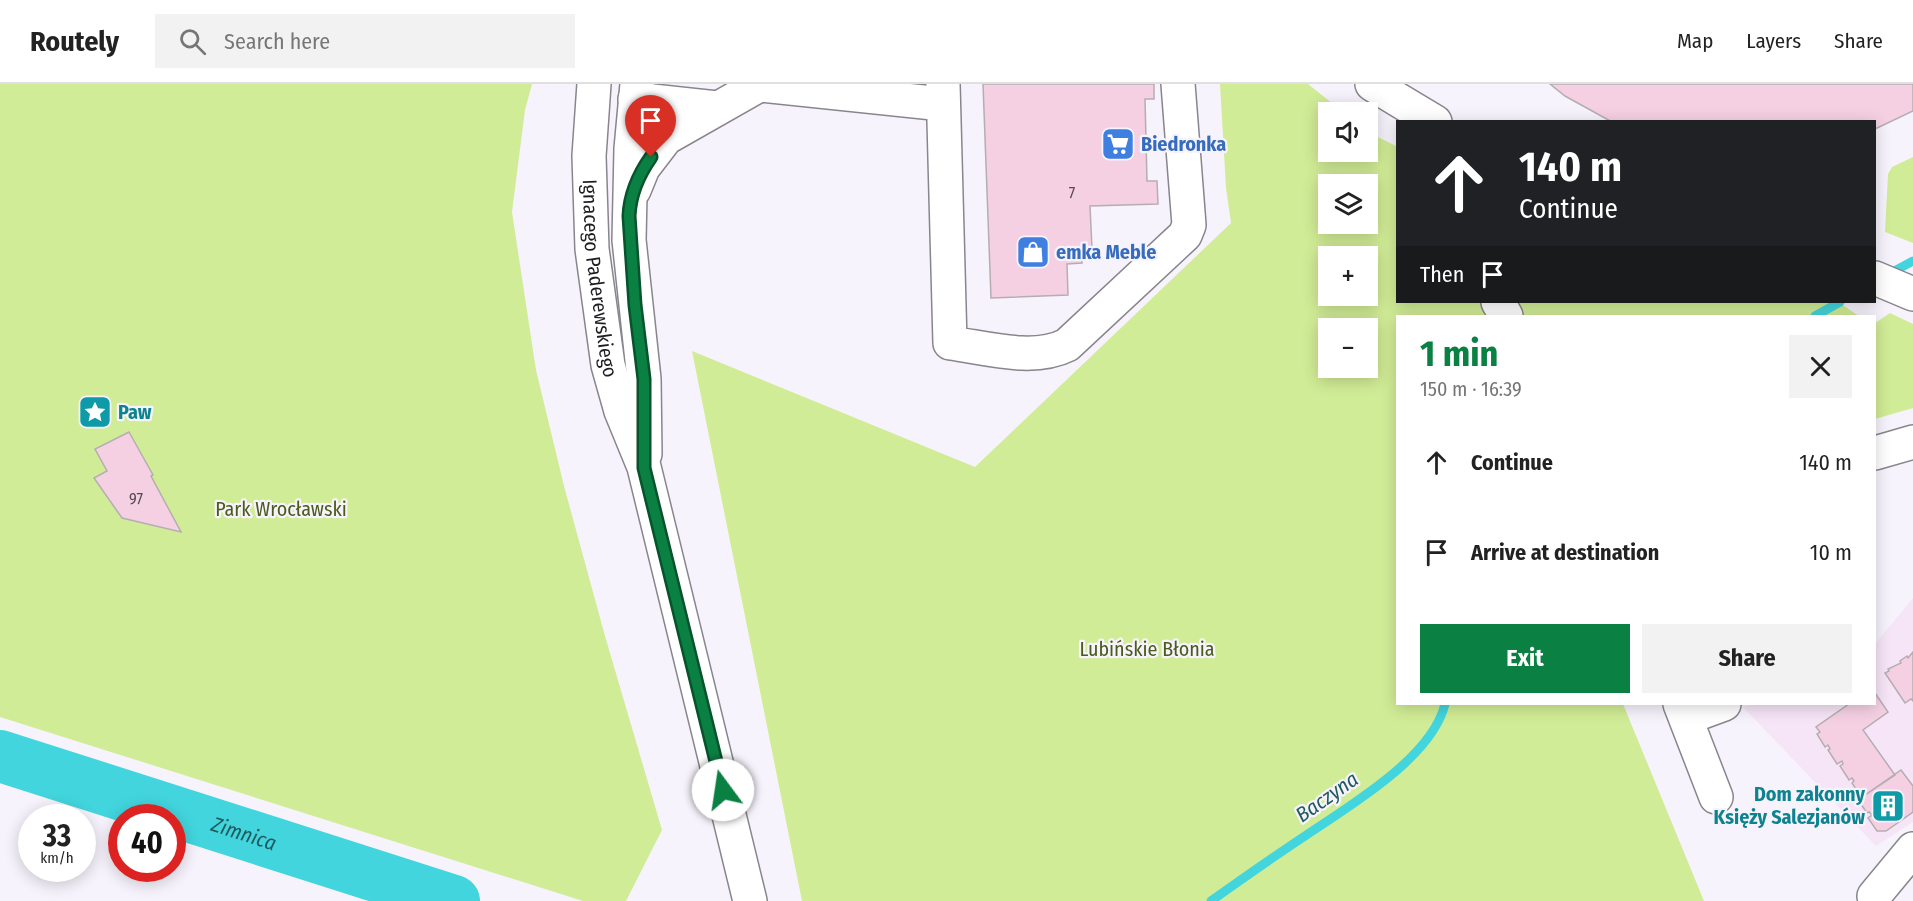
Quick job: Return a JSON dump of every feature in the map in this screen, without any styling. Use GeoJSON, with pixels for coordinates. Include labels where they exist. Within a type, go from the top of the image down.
{"type":"FeatureCollection","features":[{"type":"Feature","properties":{"kind":"street","name":"Ignacego Paderewskiego"},"geometry":{"type":"LineString","coordinates":[[594,84],[589,156],[592,249],[608,365],[621,411],[644,468],[750,901]]}},
{"type":"Feature","properties":{"kind":"street"},"geometry":{"type":"LineString","coordinates":[[629,201],[643,168],[666,138],[761,85],[943,94],[950,343],[1034,354],[1054,352],[1067,345],[1185,235],[1189,225],[1178,84]]}},
{"type":"Feature","properties":{"kind":"street"},"geometry":{"type":"LineString","coordinates":[[1385,89],[1432,120]]}},
{"type":"Feature","properties":{"kind":"street","name":"Ignacego Paderewskiego"},"geometry":{"type":"LineString","coordinates":[[636,92],[629,201],[629,240],[644,379],[644,468]]}},
{"type":"Feature","properties":{"kind":"street"},"geometry":{"type":"LineString","coordinates":[[636,92],[717,108]]}},
{"type":"Feature","properties":{"kind":"street"},"geometry":{"type":"LineString","coordinates":[[1876,278],[1910,293]]}},
{"type":"Feature","properties":{"kind":"street"},"geometry":{"type":"LineString","coordinates":[[1876,453],[1913,442]]}},
{"type":"Feature","properties":{"kind":"street"},"geometry":{"type":"LineString","coordinates":[[1716,797],[1683,711],[1718,705]]}},
{"type":"Feature","properties":{"kind":"street"},"geometry":{"type":"LineString","coordinates":[[1874,896],[1913,849]]}},
{"type":"Feature","properties":{"kind":"shaded area"},"geometry":{"type":"Polygon","coordinates":[[[1913,598],[1913,822],[1876,846],[1743,707],[1748,705],[1876,705],[1876,643],[1913,598]]]}},
{"type":"Feature","properties":{"kind":"green space","name":"Park Wrocławski"},"geometry":{"type":"Polygon","coordinates":[[[0,84],[532,84],[525,110],[512,212],[536,370],[564,486],[605,636],[662,830],[626,901],[583,901],[0,717],[0,84]]]}},
{"type":"Feature","properties":{"kind":"green space","name":"Lubińskie Błonia"},"geometry":{"type":"Polygon","coordinates":[[[1220,84],[1308,84],[1330,102],[1318,102],[1318,162],[1378,162],[1378,137],[1396,146],[1396,303],[1840,303],[1858,315],[1396,315],[1396,705],[1623,705],[1704,901],[802,901],[692,351],[975,467],[1231,223],[1226,188],[1220,84]]]}},
{"type":"Feature","properties":{"kind":"green space"},"geometry":{"type":"Polygon","coordinates":[[[1913,157],[1913,243],[1885,232],[1888,174],[1892,167],[1913,157]]]}},
{"type":"Feature","properties":{"kind":"green space"},"geometry":{"type":"Polygon","coordinates":[[[1890,313],[1913,324],[1913,408],[1876,419],[1876,322],[1890,313]]]}},
{"type":"Feature","properties":{"kind":"building"},"geometry":{"type":"Polygon","coordinates":[[[983,84],[1154,84],[1154,99],[1145,99],[1147,181],[1157,181],[1158,204],[1090,206],[1092,249],[1082,249],[1082,263],[1067,264],[1068,295],[991,298],[983,84]]]}},
{"type":"Feature","properties":{"kind":"building"},"geometry":{"type":"Polygon","coordinates":[[[1550,84],[1913,84],[1913,111],[1876,129],[1876,120],[1608,120],[1565,96],[1550,84]]]}},
{"type":"Feature","properties":{"kind":"building"},"geometry":{"type":"Polygon","coordinates":[[[129,432],[181,532],[122,518],[94,478],[107,471],[95,449],[129,432]]]}},
{"type":"Feature","properties":{"kind":"building"},"geometry":{"type":"Polygon","coordinates":[[[1913,652],[1913,701],[1911,699],[1905,703],[1885,673],[1889,671],[1888,669],[1901,663],[1900,661],[1907,656],[1908,658],[1913,652]]]}},
{"type":"Feature","properties":{"kind":"building"},"geometry":{"type":"Polygon","coordinates":[[[1876,694],[1888,712],[1863,730],[1895,775],[1865,795],[1863,793],[1860,795],[1852,783],[1854,781],[1852,778],[1849,780],[1840,766],[1843,764],[1842,761],[1837,764],[1828,750],[1830,749],[1828,745],[1825,747],[1817,734],[1820,732],[1816,727],[1848,705],[1876,705],[1876,694]]]}},
{"type":"Feature","properties":{"kind":"building","name":"Dom zakonny Księży Salezjanów"},"geometry":{"type":"Polygon","coordinates":[[[1901,770],[1913,786],[1913,812],[1886,831],[1877,831],[1868,818],[1872,815],[1867,813],[1858,800],[1901,770]]]}},
{"type":"Feature","properties":{"kind":"waterway","name":"Baczyna"},"geometry":{"type":"LineString","coordinates":[[1889,274],[1913,261]]}},
{"type":"Feature","properties":{"kind":"waterway","name":"Baczyna"},"geometry":{"type":"LineString","coordinates":[[1817,315],[1838,303]]}},
{"type":"Feature","properties":{"kind":"waterway","name":"Baczyna"},"geometry":{"type":"LineString","coordinates":[[1211,901],[1387,779],[1424,743],[1437,724],[1445,705]]}},
{"type":"Feature","properties":{"kind":"waterway","name":"Zimnica"},"geometry":{"type":"LineString","coordinates":[[0,756],[454,901]]}},
{"type":"Feature","properties":{"kind":"place","name":"Biedronka"},"geometry":{"type":"Point","coordinates":[1118,144]}},
{"type":"Feature","properties":{"kind":"place","name":"emka Meble"},"geometry":{"type":"Point","coordinates":[1033,252]}},
{"type":"Feature","properties":{"kind":"place","name":"Paw"},"geometry":{"type":"Point","coordinates":[95,412]}},
{"type":"Feature","properties":{"kind":"place","name":"Dom zakonny Księży Salezjanów"},"geometry":{"type":"Point","coordinates":[1888,806]}},
{"type":"Feature","properties":{"kind":"route"},"geometry":{"type":"LineString","coordinates":[[651,157],[643,168],[629,201],[629,240],[644,379],[644,468],[723,790]]}}]}
